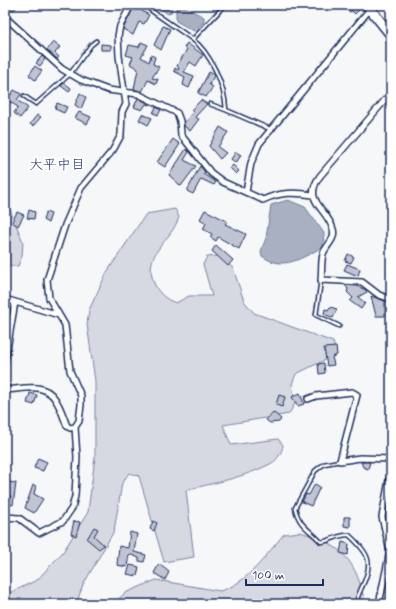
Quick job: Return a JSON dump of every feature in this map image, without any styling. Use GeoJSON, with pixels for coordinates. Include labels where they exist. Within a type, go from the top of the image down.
{"type":"FeatureCollection","features":[{"type":"Feature","properties":{"kind":"highway"},"geometry":{"type":"LineString","coordinates":[[369,7],[391,35]]}},
{"type":"Feature","properties":{"kind":"street"},"geometry":{"type":"LineString","coordinates":[[5,517],[19,518],[39,533],[63,521],[70,513],[75,496],[77,457],[75,427],[78,421],[81,396],[70,371],[65,325],[49,298],[47,280],[65,225],[78,195],[82,188],[114,150],[121,135],[122,112],[126,104],[119,56],[118,36],[120,26],[131,5]]}},
{"type":"Feature","properties":{"kind":"street"},"geometry":{"type":"LineString","coordinates":[[246,192],[251,163],[259,144],[369,7]]}},
{"type":"Feature","properties":{"kind":"street"},"geometry":{"type":"LineString","coordinates":[[5,18],[62,69],[70,74],[81,80],[101,87],[124,93],[138,94],[176,113],[180,121],[181,135],[211,173],[223,182],[264,200],[272,196],[293,192],[313,195]]}},
{"type":"Feature","properties":{"kind":"street"},"geometry":{"type":"LineString","coordinates":[[391,92],[313,186],[313,195],[333,229],[333,239],[324,254],[321,280],[362,282],[379,296],[391,299]]}},
{"type":"Feature","properties":{"kind":"street"},"geometry":{"type":"LineString","coordinates":[[5,299],[59,316]]}},
{"type":"Feature","properties":{"kind":"street"},"geometry":{"type":"LineString","coordinates":[[5,361],[14,302]]}},
{"type":"Feature","properties":{"kind":"street"},"geometry":{"type":"LineString","coordinates":[[5,390],[44,389],[51,393],[58,404],[67,426],[70,428],[75,427]]}},
{"type":"Feature","properties":{"kind":"street"},"geometry":{"type":"LineString","coordinates":[[308,399],[316,396],[352,392],[358,395],[340,461],[360,458],[391,459]]}},
{"type":"Feature","properties":{"kind":"street"},"geometry":{"type":"LineString","coordinates":[[379,604],[390,551],[382,517],[391,470]]}},
{"type":"Feature","properties":{"kind":"lane"},"geometry":{"type":"LineString","coordinates":[[144,5],[192,39],[211,62],[226,100],[226,110]]}},
{"type":"Feature","properties":{"kind":"lane"},"geometry":{"type":"LineString","coordinates":[[192,39],[225,5]]}},
{"type":"Feature","properties":{"kind":"lane"},"geometry":{"type":"LineString","coordinates":[[24,96],[36,104],[70,74],[96,41]]}},
{"type":"Feature","properties":{"kind":"lane"},"geometry":{"type":"LineString","coordinates":[[210,104],[270,129]]}},
{"type":"Feature","properties":{"kind":"lane"},"geometry":{"type":"LineString","coordinates":[[321,280],[316,315],[339,326]]}},
{"type":"Feature","properties":{"kind":"lane"},"geometry":{"type":"LineString","coordinates":[[340,461],[324,464],[315,471],[295,508],[302,526],[321,542],[329,542],[343,534],[350,535],[366,553],[369,562],[368,576],[359,594],[357,604]]}},
{"type":"Feature","properties":{"kind":"shaded area"},"geometry":{"type":"Polygon","coordinates":[[[5,197],[23,242],[22,256],[18,266],[5,267],[5,197]]]}},
{"type":"Feature","properties":{"kind":"shaded area"},"geometry":{"type":"Polygon","coordinates":[[[175,209],[179,217],[170,234],[159,248],[152,264],[151,273],[154,283],[163,296],[176,303],[189,296],[212,296],[203,264],[207,257],[219,256],[233,268],[244,301],[254,313],[333,342],[336,352],[325,360],[296,374],[292,384],[295,403],[289,414],[223,425],[231,445],[278,439],[283,445],[276,459],[272,463],[262,468],[230,479],[186,490],[194,557],[164,562],[139,476],[129,473],[122,483],[114,531],[83,585],[76,604],[5,604],[5,595],[37,580],[63,552],[88,512],[95,457],[95,381],[87,324],[89,310],[107,272],[146,214],[175,209]]]}},
{"type":"Feature","properties":{"kind":"shaded area"},"geometry":{"type":"Polygon","coordinates":[[[300,532],[327,542],[345,556],[352,565],[357,576],[362,589],[365,604],[113,604],[125,593],[156,580],[220,591],[239,582],[248,575],[284,534],[300,532]]]}},
{"type":"Feature","properties":{"kind":"water"},"geometry":{"type":"Polygon","coordinates":[[[155,5],[172,5],[171,13],[168,14],[155,5]]]}},
{"type":"Feature","properties":{"kind":"water"},"geometry":{"type":"Polygon","coordinates":[[[176,5],[181,5],[204,17],[204,22],[194,31],[176,21],[176,5]]]}},
{"type":"Feature","properties":{"kind":"water"},"geometry":{"type":"Polygon","coordinates":[[[288,200],[305,207],[324,233],[323,247],[293,261],[278,263],[270,261],[262,256],[261,251],[266,238],[271,205],[288,200]]]}},
{"type":"Feature","properties":{"kind":"building"},"geometry":{"type":"Polygon","coordinates":[[[5,5],[18,5],[14,10],[11,9],[8,14],[5,12],[7,6],[5,5]]]}},
{"type":"Feature","properties":{"kind":"building"},"geometry":{"type":"Polygon","coordinates":[[[135,5],[141,5],[144,8],[142,11],[149,15],[144,24],[139,22],[133,35],[123,29],[135,5]]]}},
{"type":"Feature","properties":{"kind":"building"},"geometry":{"type":"Polygon","coordinates":[[[342,5],[353,5],[359,10],[355,14],[352,11],[350,12],[342,5]]]}},
{"type":"Feature","properties":{"kind":"building"},"geometry":{"type":"Polygon","coordinates":[[[163,26],[170,29],[161,50],[154,45],[163,26]]]}},
{"type":"Feature","properties":{"kind":"building"},"geometry":{"type":"Polygon","coordinates":[[[53,42],[60,47],[55,53],[59,57],[57,59],[47,50],[53,42]]]}},
{"type":"Feature","properties":{"kind":"building"},"geometry":{"type":"Polygon","coordinates":[[[141,42],[148,45],[141,57],[149,62],[151,55],[155,57],[153,64],[159,67],[152,78],[158,79],[156,84],[148,80],[142,92],[134,89],[138,69],[130,64],[133,57],[126,55],[129,45],[139,47],[141,42]]]}},
{"type":"Feature","properties":{"kind":"building"},"geometry":{"type":"Polygon","coordinates":[[[187,43],[203,55],[196,66],[190,62],[184,72],[194,76],[189,88],[183,85],[185,77],[174,71],[175,68],[178,70],[179,68],[177,66],[187,49],[184,48],[187,43]]]}},
{"type":"Feature","properties":{"kind":"building"},"geometry":{"type":"Polygon","coordinates":[[[101,44],[111,45],[111,50],[101,50],[101,44]]]}},
{"type":"Feature","properties":{"kind":"building"},"geometry":{"type":"Polygon","coordinates":[[[42,56],[45,59],[40,66],[36,63],[42,56]]]}},
{"type":"Feature","properties":{"kind":"building"},"geometry":{"type":"Polygon","coordinates":[[[35,66],[42,71],[35,80],[29,75],[35,66]]]}},
{"type":"Feature","properties":{"kind":"building"},"geometry":{"type":"Polygon","coordinates":[[[209,72],[215,75],[209,84],[213,87],[206,97],[198,93],[209,72]]]}},
{"type":"Feature","properties":{"kind":"building"},"geometry":{"type":"Polygon","coordinates":[[[64,83],[71,88],[69,92],[61,86],[64,83]]]}},
{"type":"Feature","properties":{"kind":"building"},"geometry":{"type":"Polygon","coordinates":[[[14,90],[21,94],[17,100],[28,108],[20,118],[14,113],[18,107],[7,100],[14,90]]]}},
{"type":"Feature","properties":{"kind":"building"},"geometry":{"type":"Polygon","coordinates":[[[80,93],[86,97],[81,109],[75,105],[80,93]]]}},
{"type":"Feature","properties":{"kind":"building"},"geometry":{"type":"Polygon","coordinates":[[[138,98],[149,105],[146,104],[142,110],[134,107],[138,98]]]}},
{"type":"Feature","properties":{"kind":"building"},"geometry":{"type":"Polygon","coordinates":[[[201,100],[207,104],[195,117],[199,119],[190,131],[184,126],[184,123],[193,112],[191,110],[201,100]]]}},
{"type":"Feature","properties":{"kind":"building"},"geometry":{"type":"Polygon","coordinates":[[[57,103],[67,107],[64,113],[55,109],[57,103]]]}},
{"type":"Feature","properties":{"kind":"building"},"geometry":{"type":"Polygon","coordinates":[[[156,107],[161,110],[158,115],[153,113],[156,107]]]}},
{"type":"Feature","properties":{"kind":"building"},"geometry":{"type":"Polygon","coordinates":[[[79,112],[91,117],[87,124],[75,118],[79,112]]]}},
{"type":"Feature","properties":{"kind":"building"},"geometry":{"type":"Polygon","coordinates":[[[142,114],[152,118],[148,125],[139,120],[142,114]]]}},
{"type":"Feature","properties":{"kind":"building"},"geometry":{"type":"Polygon","coordinates":[[[37,115],[41,117],[33,126],[30,124],[37,115]]]}},
{"type":"Feature","properties":{"kind":"building"},"geometry":{"type":"Polygon","coordinates":[[[220,127],[228,132],[218,147],[226,153],[220,159],[209,146],[220,127]]]}},
{"type":"Feature","properties":{"kind":"building"},"geometry":{"type":"Polygon","coordinates":[[[173,139],[180,144],[165,167],[157,162],[173,139]]]}},
{"type":"Feature","properties":{"kind":"building"},"geometry":{"type":"Polygon","coordinates":[[[186,149],[189,152],[184,160],[196,166],[181,186],[169,175],[186,149]]]}},
{"type":"Feature","properties":{"kind":"building"},"geometry":{"type":"Polygon","coordinates":[[[236,152],[241,155],[236,163],[231,159],[236,152]]]}},
{"type":"Feature","properties":{"kind":"building"},"geometry":{"type":"Polygon","coordinates":[[[233,165],[239,171],[236,174],[230,168],[233,165]]]}},
{"type":"Feature","properties":{"kind":"building"},"geometry":{"type":"Polygon","coordinates":[[[200,166],[205,172],[203,174],[216,182],[214,185],[201,179],[193,194],[187,191],[200,166]]]}},
{"type":"Feature","properties":{"kind":"building"},"geometry":{"type":"Polygon","coordinates":[[[29,210],[35,212],[34,219],[27,218],[29,210]]]}},
{"type":"Feature","properties":{"kind":"building"},"geometry":{"type":"Polygon","coordinates":[[[205,210],[227,221],[225,224],[246,234],[239,249],[218,237],[216,241],[210,237],[212,234],[203,229],[206,223],[200,219],[205,210]]]}},
{"type":"Feature","properties":{"kind":"building"},"geometry":{"type":"Polygon","coordinates":[[[17,212],[24,215],[18,226],[12,222],[17,212]]]}},
{"type":"Feature","properties":{"kind":"building"},"geometry":{"type":"Polygon","coordinates":[[[46,212],[51,214],[48,223],[43,220],[46,212]]]}},
{"type":"Feature","properties":{"kind":"building"},"geometry":{"type":"Polygon","coordinates":[[[216,245],[233,260],[228,266],[212,251],[216,245]]]}},
{"type":"Feature","properties":{"kind":"building"},"geometry":{"type":"Polygon","coordinates":[[[348,254],[354,257],[351,263],[345,261],[348,254]]]}},
{"type":"Feature","properties":{"kind":"building"},"geometry":{"type":"Polygon","coordinates":[[[347,264],[360,269],[358,276],[344,270],[347,264]]]}},
{"type":"Feature","properties":{"kind":"building"},"geometry":{"type":"Polygon","coordinates":[[[345,285],[357,286],[366,290],[367,292],[358,297],[365,303],[361,309],[350,301],[353,298],[347,292],[348,289],[345,285]]]}},
{"type":"Feature","properties":{"kind":"building"},"geometry":{"type":"Polygon","coordinates":[[[371,296],[385,301],[385,316],[376,316],[371,296]]]}},
{"type":"Feature","properties":{"kind":"building"},"geometry":{"type":"Polygon","coordinates":[[[330,307],[337,309],[333,318],[324,314],[325,309],[328,310],[330,307]]]}},
{"type":"Feature","properties":{"kind":"building"},"geometry":{"type":"Polygon","coordinates":[[[336,347],[337,355],[332,357],[334,365],[327,366],[324,348],[336,347]]]}},
{"type":"Feature","properties":{"kind":"building"},"geometry":{"type":"Polygon","coordinates":[[[324,363],[325,373],[319,374],[318,364],[324,363]]]}},
{"type":"Feature","properties":{"kind":"building"},"geometry":{"type":"Polygon","coordinates":[[[30,393],[37,395],[34,405],[27,403],[30,393]]]}},
{"type":"Feature","properties":{"kind":"building"},"geometry":{"type":"Polygon","coordinates":[[[300,393],[304,404],[298,406],[292,397],[300,393]]]}},
{"type":"Feature","properties":{"kind":"building"},"geometry":{"type":"Polygon","coordinates":[[[279,395],[285,397],[282,407],[276,405],[279,395]]]}},
{"type":"Feature","properties":{"kind":"building"},"geometry":{"type":"Polygon","coordinates":[[[273,412],[281,419],[279,422],[270,423],[266,420],[273,412]]]}},
{"type":"Feature","properties":{"kind":"building"},"geometry":{"type":"Polygon","coordinates":[[[38,458],[47,462],[43,471],[34,468],[38,458]]]}},
{"type":"Feature","properties":{"kind":"building"},"geometry":{"type":"Polygon","coordinates":[[[361,462],[370,462],[368,469],[363,467],[361,462]]]}},
{"type":"Feature","properties":{"kind":"building"},"geometry":{"type":"Polygon","coordinates":[[[8,482],[16,483],[13,505],[9,504],[11,496],[7,495],[8,482]]]}},
{"type":"Feature","properties":{"kind":"building"},"geometry":{"type":"Polygon","coordinates":[[[315,484],[320,487],[311,506],[302,502],[306,494],[309,495],[315,484]]]}},
{"type":"Feature","properties":{"kind":"building"},"geometry":{"type":"Polygon","coordinates":[[[33,485],[36,486],[34,494],[43,499],[34,513],[25,508],[33,485]]]}},
{"type":"Feature","properties":{"kind":"building"},"geometry":{"type":"Polygon","coordinates":[[[344,517],[350,517],[350,527],[344,526],[344,517]]]}},
{"type":"Feature","properties":{"kind":"building"},"geometry":{"type":"Polygon","coordinates":[[[74,521],[80,522],[76,536],[71,534],[74,521]]]}},
{"type":"Feature","properties":{"kind":"building"},"geometry":{"type":"Polygon","coordinates":[[[153,521],[157,523],[154,531],[150,529],[153,521]]]}},
{"type":"Feature","properties":{"kind":"building"},"geometry":{"type":"Polygon","coordinates":[[[94,527],[98,529],[94,536],[104,545],[99,549],[87,539],[94,527]]]}},
{"type":"Feature","properties":{"kind":"building"},"geometry":{"type":"Polygon","coordinates":[[[130,532],[137,534],[134,552],[146,555],[144,562],[139,561],[139,558],[129,554],[127,567],[117,565],[119,546],[128,548],[130,532]]]}},
{"type":"Feature","properties":{"kind":"building"},"geometry":{"type":"Polygon","coordinates":[[[342,542],[349,544],[348,555],[340,553],[342,542]]]}},
{"type":"Feature","properties":{"kind":"building"},"geometry":{"type":"Polygon","coordinates":[[[159,564],[169,572],[165,580],[154,573],[159,564]]]}},
{"type":"Feature","properties":{"kind":"building"},"geometry":{"type":"Polygon","coordinates":[[[130,565],[139,567],[137,576],[127,574],[130,565]]]}},
{"type":"Feature","properties":{"kind":"district","name":"大平中目"},"geometry":{"type":"Point","coordinates":[57,165]}}]}
